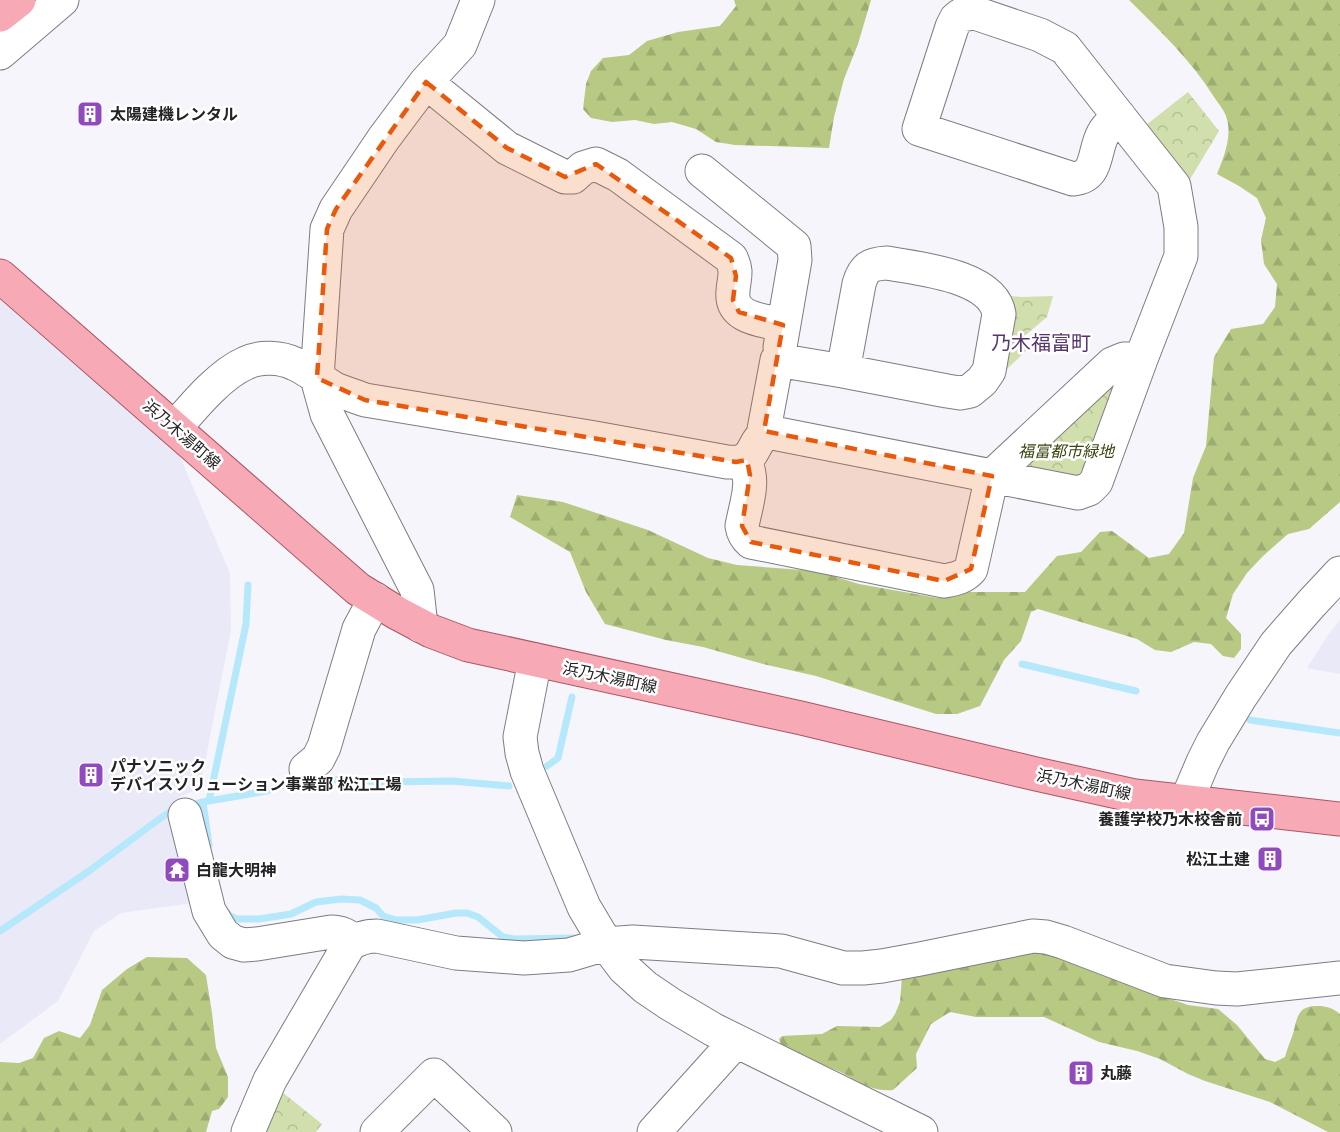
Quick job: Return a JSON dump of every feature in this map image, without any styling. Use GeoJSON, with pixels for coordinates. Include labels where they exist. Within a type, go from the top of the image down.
{"type":"FeatureCollection","features":[{"type":"Feature","properties":{"kind":"main road"},"geometry":{"type":"LineString","coordinates":[[0,15],[19,0]]}},
{"type":"Feature","properties":{"kind":"main road","name":"浜乃木湯町線"},"geometry":{"type":"LineString","coordinates":[[0,276],[358,588],[430,631],[468,645],[801,718],[1135,796],[1340,819]]}},
{"type":"Feature","properties":{"kind":"street"},"geometry":{"type":"LineString","coordinates":[[0,52],[62,0]]}},
{"type":"Feature","properties":{"kind":"street"},"geometry":{"type":"LineString","coordinates":[[421,626],[417,590],[327,414],[317,378],[327,229],[336,209],[384,138],[426,82],[460,45],[478,0]]}},
{"type":"Feature","properties":{"kind":"street"},"geometry":{"type":"LineString","coordinates":[[175,428],[205,394],[229,373],[246,363],[279,359],[296,364],[336,389],[365,400],[727,462],[754,448],[773,433],[1078,493],[1089,489],[1096,482],[1181,256],[1181,227],[1174,186],[1119,116],[1065,48],[1040,34],[961,7],[952,27],[919,129],[1073,179],[1081,179],[1092,167],[1103,133],[1119,116]]}},
{"type":"Feature","properties":{"kind":"street"},"geometry":{"type":"LineString","coordinates":[[426,82],[507,148],[565,177],[573,177],[583,168],[596,164],[618,175],[731,258],[736,276],[733,300],[739,312],[783,325]]}},
{"type":"Feature","properties":{"kind":"street"},"geometry":{"type":"LineString","coordinates":[[702,171],[794,246],[795,260],[777,360],[748,468],[750,483],[742,532],[751,542],[944,581],[966,575],[971,569],[992,476],[1112,364],[1124,359],[1141,358]]}},
{"type":"Feature","properties":{"kind":"street"},"geometry":{"type":"LineString","coordinates":[[777,360],[947,392],[970,391],[982,381],[989,371],[999,314],[998,307],[986,292],[960,278],[887,263],[876,263],[867,267],[862,274],[843,371]]}},
{"type":"Feature","properties":{"kind":"street"},"geometry":{"type":"LineString","coordinates":[[1186,802],[1213,742],[1241,696],[1276,644],[1340,573]]}},
{"type":"Feature","properties":{"kind":"street"},"geometry":{"type":"LineString","coordinates":[[306,770],[318,759],[324,747],[358,629],[375,599]]}},
{"type":"Feature","properties":{"kind":"street"},"geometry":{"type":"LineString","coordinates":[[535,660],[520,737],[526,771],[584,907],[606,945],[624,968],[645,987],[688,1015],[921,1132]]}},
{"type":"Feature","properties":{"kind":"street"},"geometry":{"type":"LineString","coordinates":[[184,815],[209,911],[223,934],[233,942],[244,945],[257,944],[331,932],[345,934],[354,941]]}},
{"type":"Feature","properties":{"kind":"street"},"geometry":{"type":"LineString","coordinates":[[248,1132],[270,1080],[349,945],[365,937],[377,936],[456,953],[524,958],[569,955],[606,945],[633,942],[781,951],[843,968],[863,968],[1033,936],[1063,942],[1165,981],[1216,988],[1237,989],[1340,978]]}},
{"type":"Feature","properties":{"kind":"street"},"geometry":{"type":"LineString","coordinates":[[654,1132],[736,1041]]}},
{"type":"Feature","properties":{"kind":"street"},"geometry":{"type":"LineString","coordinates":[[377,1132],[435,1075],[495,1132]]}},
{"type":"Feature","properties":{"kind":"highlighted area"},"geometry":{"type":"Polygon","coordinates":[[[426,82],[507,148],[565,177],[596,164],[731,258],[736,276],[733,300],[739,312],[783,325],[764,431],[992,476],[971,569],[944,581],[751,542],[742,526],[750,475],[747,460],[736,462],[365,400],[317,378],[327,229],[336,209],[426,82]]]}},
{"type":"Feature","properties":{"kind":"shaded area"},"geometry":{"type":"Polygon","coordinates":[[[0,300],[177,450],[230,573],[231,630],[200,788],[179,797],[189,848],[193,903],[121,913],[94,931],[58,1001],[0,1044],[0,300]]]}},
{"type":"Feature","properties":{"kind":"shaded area"},"geometry":{"type":"Polygon","coordinates":[[[1340,620],[1340,674],[1307,668],[1328,635],[1340,620]]]}},
{"type":"Feature","properties":{"kind":"green space"},"geometry":{"type":"Polygon","coordinates":[[[734,0],[871,0],[858,44],[844,79],[829,148],[735,145],[716,142],[696,129],[672,122],[654,124],[635,120],[612,122],[591,118],[583,109],[586,84],[591,71],[603,58],[629,55],[647,41],[678,32],[720,26],[736,6],[734,0]]]}},
{"type":"Feature","properties":{"kind":"green space"},"geometry":{"type":"Polygon","coordinates":[[[1129,0],[1340,0],[1340,502],[1309,529],[1288,534],[1247,573],[1233,594],[1226,618],[1241,634],[1241,649],[1234,658],[1223,656],[1211,644],[1194,642],[1171,652],[1155,650],[1137,639],[1038,609],[1031,612],[1021,641],[1004,660],[980,706],[957,714],[936,714],[816,676],[605,624],[586,592],[570,552],[510,517],[517,495],[563,502],[648,530],[708,558],[737,565],[816,571],[859,584],[938,598],[968,592],[1025,592],[1057,556],[1081,552],[1100,532],[1112,531],[1149,558],[1169,554],[1184,533],[1193,478],[1206,446],[1214,357],[1231,329],[1263,324],[1275,307],[1277,284],[1264,264],[1261,240],[1266,218],[1257,198],[1217,174],[1225,153],[1229,131],[1224,111],[1185,58],[1129,0]]]}},
{"type":"Feature","properties":{"kind":"green space"},"geometry":{"type":"Polygon","coordinates":[[[1188,92],[1219,131],[1186,186],[1141,129],[1188,92]]]}},
{"type":"Feature","properties":{"kind":"green space"},"geometry":{"type":"Polygon","coordinates":[[[1011,296],[1053,296],[1047,317],[1022,338],[1030,347],[1007,369],[997,369],[1011,296]]]}},
{"type":"Feature","properties":{"kind":"green space","name":"福富都市緑地"},"geometry":{"type":"Polygon","coordinates":[[[1114,371],[1125,381],[1088,471],[1078,479],[1023,471],[1020,456],[1114,371]]]}},
{"type":"Feature","properties":{"kind":"green space"},"geometry":{"type":"Polygon","coordinates":[[[1047,942],[1162,996],[1188,1005],[1218,1009],[1237,1025],[1265,1059],[1275,1062],[1285,1057],[1297,1018],[1302,1010],[1318,1006],[1335,1010],[1340,1014],[1340,1132],[1328,1132],[1270,1102],[1205,1081],[1160,1059],[1099,1042],[1044,1017],[976,1017],[950,1012],[931,1024],[916,1054],[917,1068],[893,1090],[869,1087],[782,1047],[779,1039],[782,1036],[822,1034],[837,1026],[880,1027],[891,1020],[895,1014],[900,1002],[902,977],[1047,942]]]}},
{"type":"Feature","properties":{"kind":"green space"},"geometry":{"type":"Polygon","coordinates":[[[147,957],[187,958],[206,975],[216,1048],[228,1077],[228,1097],[219,1109],[212,1111],[206,1132],[0,1132],[0,1062],[19,1063],[33,1058],[44,1038],[59,1031],[80,1038],[90,1025],[102,990],[127,969],[147,957]]]}},
{"type":"Feature","properties":{"kind":"green space"},"geometry":{"type":"Polygon","coordinates":[[[277,1088],[322,1124],[316,1132],[258,1132],[277,1088]]]}},
{"type":"Feature","properties":{"kind":"waterway"},"geometry":{"type":"LineString","coordinates":[[209,801],[246,624],[248,585]]}},
{"type":"Feature","properties":{"kind":"waterway"},"geometry":{"type":"LineString","coordinates":[[1022,664],[1136,691]]}},
{"type":"Feature","properties":{"kind":"waterway"},"geometry":{"type":"LineString","coordinates":[[547,766],[558,758],[572,697]]}},
{"type":"Feature","properties":{"kind":"waterway"},"geometry":{"type":"LineString","coordinates":[[1250,720],[1340,733]]}},
{"type":"Feature","properties":{"kind":"waterway"},"geometry":{"type":"LineString","coordinates":[[188,806],[267,791],[287,784],[345,779],[382,782],[452,781],[509,786]]}},
{"type":"Feature","properties":{"kind":"waterway"},"geometry":{"type":"LineString","coordinates":[[203,802],[209,845]]}},
{"type":"Feature","properties":{"kind":"waterway"},"geometry":{"type":"LineString","coordinates":[[0,931],[177,808]]}},
{"type":"Feature","properties":{"kind":"waterway"},"geometry":{"type":"LineString","coordinates":[[227,912],[237,919],[259,919],[291,914],[316,902],[341,899],[360,900],[376,908],[383,916],[396,920],[417,920],[467,913],[478,917],[503,937],[514,939],[573,938]]}},
{"type":"Feature","properties":{"kind":"place","name":"太陽建機レンタル"},"geometry":{"type":"Point","coordinates":[90,114]}},
{"type":"Feature","properties":{"kind":"place","name":"パナソニック デバイスソリューション事業部 松江工場"},"geometry":{"type":"Point","coordinates":[91,775]}},
{"type":"Feature","properties":{"kind":"place","name":"養護学校乃木校舎前"},"geometry":{"type":"Point","coordinates":[1262,819]}},
{"type":"Feature","properties":{"kind":"place","name":"松江土建"},"geometry":{"type":"Point","coordinates":[1270,859]}},
{"type":"Feature","properties":{"kind":"place","name":"白龍大明神"},"geometry":{"type":"Point","coordinates":[177,870]}},
{"type":"Feature","properties":{"kind":"place","name":"丸藤"},"geometry":{"type":"Point","coordinates":[1081,1073]}},
{"type":"Feature","properties":{"kind":"district","name":"乃木福富町"},"geometry":{"type":"Point","coordinates":[1041,342]}}]}
